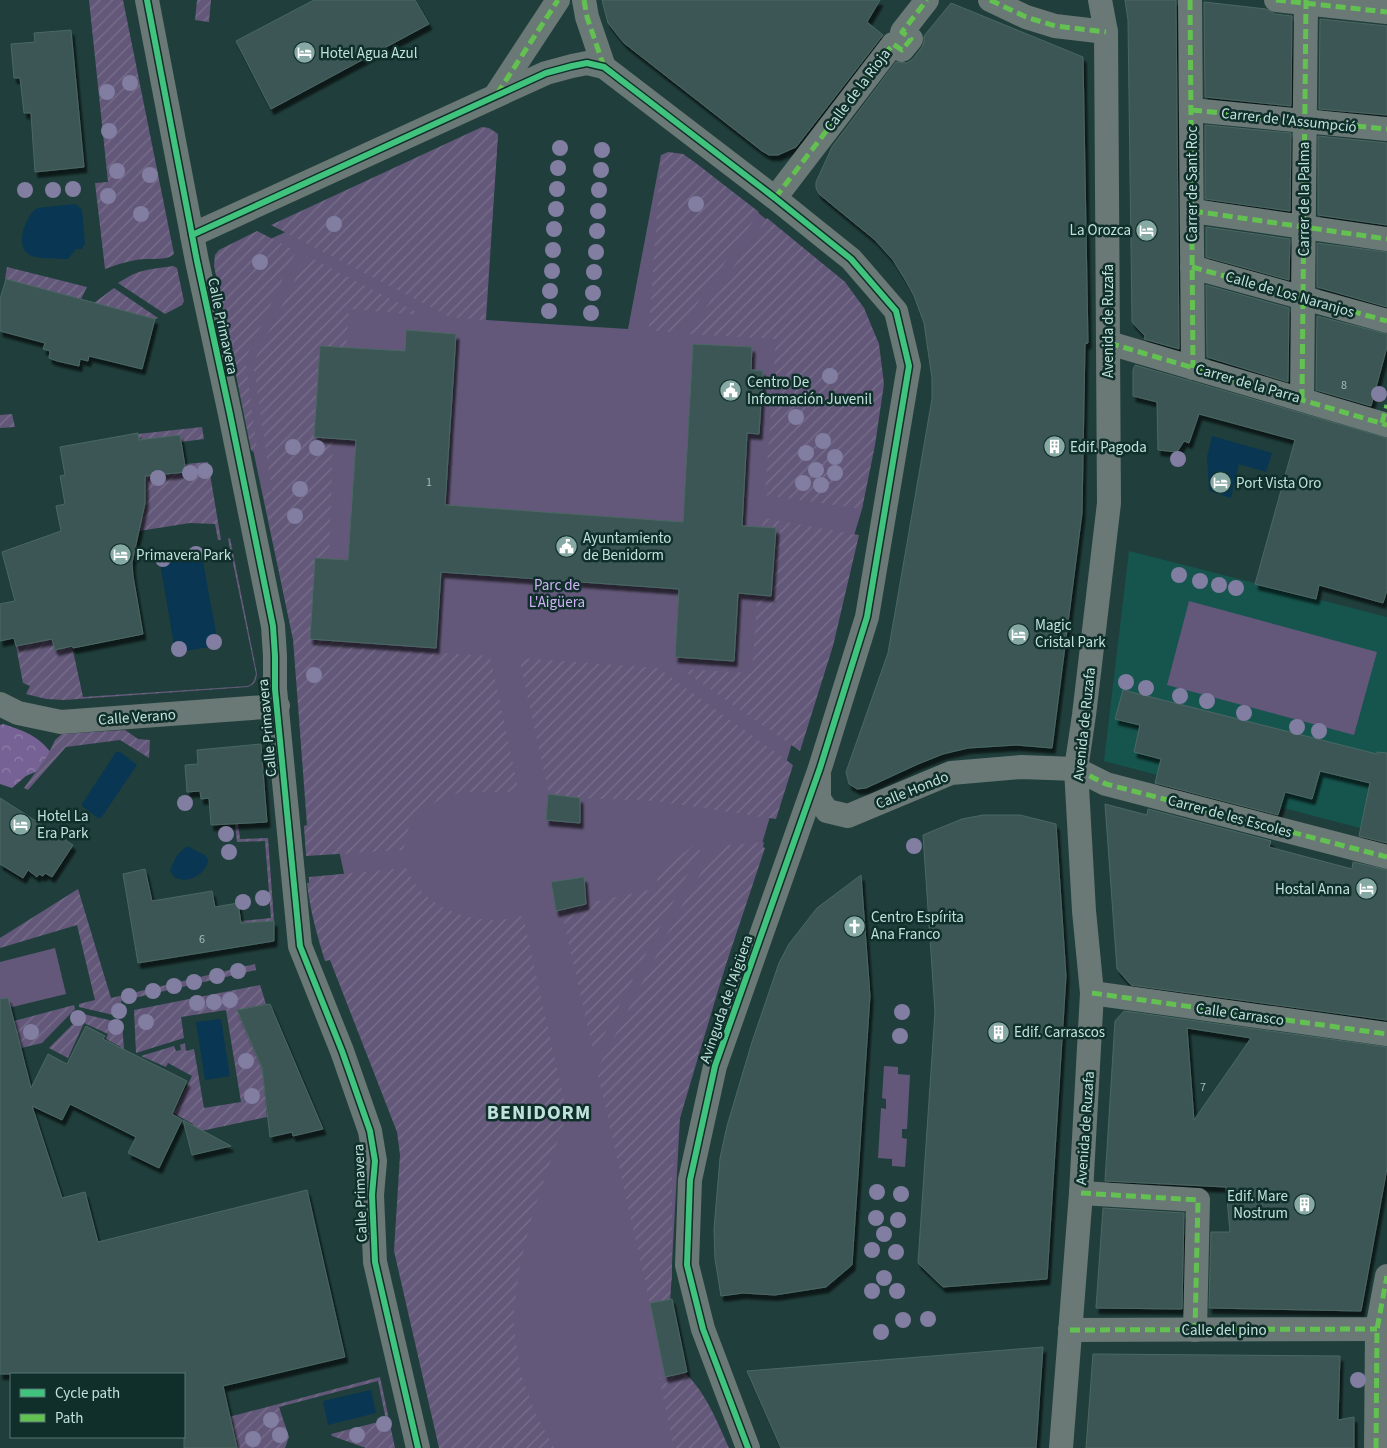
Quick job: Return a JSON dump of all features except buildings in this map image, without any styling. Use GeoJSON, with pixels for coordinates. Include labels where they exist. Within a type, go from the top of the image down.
{"type":"FeatureCollection","features":[{"type":"Feature","properties":{"kind":"street","name":"Calle Primavera"},"geometry":{"type":"LineString","coordinates":[[147,0],[192,235],[273,626],[275,688],[300,946],[342,1051],[370,1131],[375,1161],[372,1195],[375,1262],[418,1448]]}},
{"type":"Feature","properties":{"kind":"street"},"geometry":{"type":"LineString","coordinates":[[495,96],[558,0]]}},
{"type":"Feature","properties":{"kind":"street"},"geometry":{"type":"LineString","coordinates":[[584,0],[587,17],[604,67]]}},
{"type":"Feature","properties":{"kind":"street","name":"Calle de la Rioja"},"geometry":{"type":"LineString","coordinates":[[775,198],[893,44],[902,50],[911,39],[902,32],[927,0]]}},
{"type":"Feature","properties":{"kind":"street"},"geometry":{"type":"LineString","coordinates":[[990,0],[1026,17],[1055,26],[1106,32]]}},
{"type":"Feature","properties":{"kind":"street","name":"Avenida de Ruzafa"},"geometry":{"type":"LineString","coordinates":[[1061,1448],[1081,1194],[1092,993],[1084,911],[1076,769],[1109,503],[1106,32],[1100,0]]}},
{"type":"Feature","properties":{"kind":"street","name":"Carrer de Sant Roc"},"geometry":{"type":"LineString","coordinates":[[1190,0],[1193,368]]}},
{"type":"Feature","properties":{"kind":"street"},"geometry":{"type":"LineString","coordinates":[[1276,0],[1387,12]]}},
{"type":"Feature","properties":{"kind":"street","name":"Carrer de la Palma"},"geometry":{"type":"LineString","coordinates":[[1302,399],[1306,2]]}},
{"type":"Feature","properties":{"kind":"street"},"geometry":{"type":"LineString","coordinates":[[192,235],[546,73],[587,63],[604,67],[775,198],[851,259],[896,311],[909,366],[867,617],[820,768]]}},
{"type":"Feature","properties":{"kind":"street","name":"Carrer de l'Assumpció"},"geometry":{"type":"LineString","coordinates":[[1192,110],[1387,129]]}},
{"type":"Feature","properties":{"kind":"street"},"geometry":{"type":"LineString","coordinates":[[1193,211],[1387,239]]}},
{"type":"Feature","properties":{"kind":"street","name":"Calle de Los Naranjos"},"geometry":{"type":"LineString","coordinates":[[1192,267],[1387,322]]}},
{"type":"Feature","properties":{"kind":"street","name":"Carrer de la Parra"},"geometry":{"type":"LineString","coordinates":[[1109,343],[1302,399],[1385,418]]}},
{"type":"Feature","properties":{"kind":"street","name":"Calle Verano"},"geometry":{"type":"LineString","coordinates":[[0,704],[18,713],[61,722],[278,706]]}},
{"type":"Feature","properties":{"kind":"street","name":"Calle Hondo"},"geometry":{"type":"LineString","coordinates":[[820,768],[819,799],[827,811],[848,816],[952,773],[1022,767],[1076,769]]}},
{"type":"Feature","properties":{"kind":"street","name":"Avinguda de l'Aigüera"},"geometry":{"type":"LineString","coordinates":[[748,1448],[703,1329],[687,1265],[690,1180],[715,1066],[820,768]]}},
{"type":"Feature","properties":{"kind":"street","name":"Carrer de les Escoles"},"geometry":{"type":"LineString","coordinates":[[1076,769],[1106,784],[1387,857]]}},
{"type":"Feature","properties":{"kind":"street","name":"Calle Carrasco"},"geometry":{"type":"LineString","coordinates":[[1092,993],[1387,1034]]}},
{"type":"Feature","properties":{"kind":"street"},"geometry":{"type":"LineString","coordinates":[[1081,1194],[1198,1200],[1195,1330]]}},
{"type":"Feature","properties":{"kind":"street"},"geometry":{"type":"LineString","coordinates":[[1376,1448],[1382,1387],[1382,1328],[1387,1276]]}},
{"type":"Feature","properties":{"kind":"street","name":"Calle del pino"},"geometry":{"type":"LineString","coordinates":[[1070,1330],[1382,1328]]}},
{"type":"Feature","properties":{"kind":"shaded area"},"geometry":{"type":"Polygon","coordinates":[[[1129,551],[1387,617],[1387,835],[1104,761],[1129,551]]]}},
{"type":"Feature","properties":{"kind":"green space"},"geometry":{"type":"Polygon","coordinates":[[[89,0],[123,0],[174,254],[161,259],[140,259],[105,269],[95,183],[108,182],[89,0]]]}},
{"type":"Feature","properties":{"kind":"green space"},"geometry":{"type":"Polygon","coordinates":[[[197,0],[211,0],[209,22],[195,20],[197,0]]]}},
{"type":"Feature","properties":{"kind":"green space"},"geometry":{"type":"Polygon","coordinates":[[[482,127],[489,128],[498,134],[485,320],[450,317],[271,225],[482,127]]]}},
{"type":"Feature","properties":{"kind":"green space","name":"Parc de L'Aigüera"},"geometry":{"type":"Polygon","coordinates":[[[498,134],[486,320],[628,329],[661,155],[693,161],[845,282],[879,344],[862,509],[680,1118],[670,1299],[679,1448],[469,1448],[293,639],[214,265],[498,134]]]}},
{"type":"Feature","properties":{"kind":"green space"},"geometry":{"type":"Polygon","coordinates":[[[668,152],[683,154],[759,212],[677,333],[649,330],[661,155],[668,152]]]}},
{"type":"Feature","properties":{"kind":"green space"},"geometry":{"type":"Polygon","coordinates":[[[767,218],[845,282],[864,308],[879,344],[884,384],[875,445],[862,509],[765,495],[776,339],[688,334],[767,218]]]}},
{"type":"Feature","properties":{"kind":"green space"},"geometry":{"type":"Polygon","coordinates":[[[257,231],[296,251],[245,359],[257,448],[254,452],[251,450],[214,265],[215,255],[219,250],[257,231]]]}},
{"type":"Feature","properties":{"kind":"green space"},"geometry":{"type":"Polygon","coordinates":[[[307,256],[422,315],[349,309],[346,348],[320,346],[314,436],[333,438],[329,559],[315,558],[310,639],[351,642],[351,647],[490,656],[519,792],[460,792],[433,803],[409,827],[403,850],[306,856],[304,826],[307,825],[293,639],[263,493],[272,491],[253,363],[307,256]]]}},
{"type":"Feature","properties":{"kind":"green space"},"geometry":{"type":"Polygon","coordinates":[[[173,266],[177,268],[184,301],[182,305],[165,314],[118,283],[139,272],[173,266]]]}},
{"type":"Feature","properties":{"kind":"green space"},"geometry":{"type":"Polygon","coordinates":[[[7,267],[87,287],[81,299],[5,279],[7,267]]]}},
{"type":"Feature","properties":{"kind":"green space"},"geometry":{"type":"Polygon","coordinates":[[[114,288],[158,318],[155,319],[94,303],[114,288]]]}},
{"type":"Feature","properties":{"kind":"green space"},"geometry":{"type":"Polygon","coordinates":[[[12,414],[15,427],[0,428],[0,415],[12,414]]]}},
{"type":"Feature","properties":{"kind":"green space"},"geometry":{"type":"Polygon","coordinates":[[[202,427],[204,439],[181,442],[176,436],[139,440],[138,434],[202,427]]]}},
{"type":"Feature","properties":{"kind":"green space"},"geometry":{"type":"Polygon","coordinates":[[[208,462],[221,540],[218,540],[215,524],[190,523],[139,531],[145,503],[145,476],[185,464],[208,462]]]}},
{"type":"Feature","properties":{"kind":"green space"},"geometry":{"type":"Polygon","coordinates":[[[763,518],[859,535],[833,646],[800,751],[681,669],[752,673],[763,518]]]}},
{"type":"Feature","properties":{"kind":"green space"},"geometry":{"type":"Polygon","coordinates":[[[230,538],[257,674],[256,680],[252,685],[248,687],[64,700],[46,699],[26,694],[30,686],[23,683],[16,646],[52,639],[55,650],[72,646],[83,697],[250,685],[256,674],[228,539],[230,538]]]}},
{"type":"Feature","properties":{"kind":"green space"},"geometry":{"type":"Polygon","coordinates":[[[1189,601],[1377,652],[1354,735],[1167,685],[1189,601]]]}},
{"type":"Feature","properties":{"kind":"green space"},"geometry":{"type":"Polygon","coordinates":[[[519,658],[658,668],[793,765],[776,819],[655,801],[580,798],[549,794],[519,658]]]}},
{"type":"Feature","properties":{"kind":"green space"},"geometry":{"type":"Polygon","coordinates":[[[3,724],[36,738],[52,754],[42,769],[26,776],[12,788],[0,784],[0,725],[3,724]]]}},
{"type":"Feature","properties":{"kind":"green space"},"geometry":{"type":"Polygon","coordinates":[[[125,730],[138,739],[150,740],[149,758],[120,740],[66,747],[28,790],[24,788],[48,755],[55,740],[62,734],[125,730]]]}},
{"type":"Feature","properties":{"kind":"green space"},"geometry":{"type":"Polygon","coordinates":[[[235,823],[238,823],[240,839],[268,838],[274,921],[241,923],[241,921],[271,918],[265,841],[237,842],[235,823]]]}},
{"type":"Feature","properties":{"kind":"green space"},"geometry":{"type":"Polygon","coordinates":[[[764,842],[763,847],[765,848],[705,1027],[680,1118],[672,1176],[672,1275],[670,1299],[650,1303],[597,1070],[686,898],[717,846],[764,842]]]}},
{"type":"Feature","properties":{"kind":"green space"},"geometry":{"type":"Polygon","coordinates":[[[695,844],[695,850],[700,850],[594,1054],[561,909],[658,888],[657,875],[695,844]]]}},
{"type":"Feature","properties":{"kind":"green space"},"geometry":{"type":"Polygon","coordinates":[[[406,868],[421,891],[431,900],[455,913],[468,917],[496,920],[523,916],[567,1114],[533,1212],[520,1265],[513,1318],[520,1372],[537,1417],[554,1448],[439,1448],[394,1251],[400,1155],[397,1132],[330,960],[325,961],[314,922],[307,883],[309,883],[309,877],[406,868]]]}},
{"type":"Feature","properties":{"kind":"green space"},"geometry":{"type":"Polygon","coordinates":[[[78,889],[111,998],[255,964],[256,970],[121,1001],[122,1017],[79,1007],[79,1004],[95,1000],[77,925],[0,948],[0,938],[78,889]]]}},
{"type":"Feature","properties":{"kind":"green space"},"geometry":{"type":"Polygon","coordinates":[[[55,948],[66,994],[0,1010],[0,962],[55,948]]]}},
{"type":"Feature","properties":{"kind":"green space"},"geometry":{"type":"Polygon","coordinates":[[[260,985],[266,1004],[237,1010],[262,1068],[267,1117],[187,1134],[193,1124],[173,1113],[192,1076],[168,1063],[166,1067],[141,1056],[174,1046],[176,1051],[181,1050],[180,1045],[185,1043],[186,1051],[194,1049],[204,1108],[241,1102],[226,1010],[181,1017],[184,1038],[136,1053],[134,1010],[260,985]]]}},
{"type":"Feature","properties":{"kind":"green space"},"geometry":{"type":"Polygon","coordinates":[[[74,1005],[75,1009],[42,1043],[21,1048],[14,1021],[74,1005]]]}},
{"type":"Feature","properties":{"kind":"green space"},"geometry":{"type":"Polygon","coordinates":[[[83,1014],[122,1023],[125,1063],[113,1062],[121,1047],[106,1039],[108,1034],[84,1023],[68,1058],[49,1048],[83,1014]]]}},
{"type":"Feature","properties":{"kind":"green space"},"geometry":{"type":"Polygon","coordinates":[[[884,1066],[898,1067],[898,1074],[910,1075],[907,1129],[902,1129],[902,1138],[907,1139],[905,1167],[892,1166],[892,1159],[878,1158],[881,1108],[886,1109],[886,1099],[882,1098],[884,1066]]]}},
{"type":"Feature","properties":{"kind":"green space"},"geometry":{"type":"Polygon","coordinates":[[[685,1373],[705,1398],[729,1448],[674,1448],[659,1378],[685,1373]]]}},
{"type":"Feature","properties":{"kind":"green space"},"geometry":{"type":"Polygon","coordinates":[[[380,1377],[395,1448],[366,1448],[331,1434],[386,1420],[378,1381],[279,1407],[289,1437],[285,1448],[237,1448],[229,1417],[380,1377]]]}},
{"type":"Feature","properties":{"kind":"water"},"geometry":{"type":"Polygon","coordinates":[[[75,204],[82,209],[85,243],[82,249],[76,249],[68,259],[39,258],[26,252],[23,247],[23,232],[28,218],[37,208],[75,204]]]}},
{"type":"Feature","properties":{"kind":"water"},"geometry":{"type":"Polygon","coordinates":[[[1212,436],[1272,453],[1266,472],[1239,464],[1231,498],[1209,491],[1207,457],[1212,436]]]}},
{"type":"Feature","properties":{"kind":"water"},"geometry":{"type":"Polygon","coordinates":[[[192,550],[194,557],[202,556],[217,638],[209,639],[210,647],[184,651],[183,644],[174,645],[160,563],[168,562],[167,555],[192,550]]]}},
{"type":"Feature","properties":{"kind":"water"},"geometry":{"type":"Polygon","coordinates":[[[116,752],[120,752],[137,765],[101,818],[98,818],[82,806],[82,804],[116,752]]]}},
{"type":"Feature","properties":{"kind":"water"},"geometry":{"type":"Polygon","coordinates":[[[187,846],[205,855],[208,859],[203,871],[185,880],[174,876],[170,870],[177,855],[187,846]]]}},
{"type":"Feature","properties":{"kind":"water"},"geometry":{"type":"Polygon","coordinates":[[[221,1019],[230,1076],[205,1080],[196,1022],[221,1019]]]}},
{"type":"Feature","properties":{"kind":"water"},"geometry":{"type":"Polygon","coordinates":[[[371,1390],[376,1413],[328,1425],[323,1401],[371,1390]]]}},
{"type":"Feature","properties":{"kind":"marked path"},"geometry":{"type":"LineString","coordinates":[[497,94],[558,0]]}},
{"type":"Feature","properties":{"kind":"marked path"},"geometry":{"type":"LineString","coordinates":[[584,0],[587,17],[604,67],[602,67]]}},
{"type":"Feature","properties":{"kind":"marked path"},"geometry":{"type":"LineString","coordinates":[[775,198],[893,44],[902,50],[911,39],[902,32],[927,0]]}},
{"type":"Feature","properties":{"kind":"marked path"},"geometry":{"type":"LineString","coordinates":[[990,0],[1026,17],[1055,26],[1106,32]]}},
{"type":"Feature","properties":{"kind":"marked path"},"geometry":{"type":"LineString","coordinates":[[1190,0],[1193,368]]}},
{"type":"Feature","properties":{"kind":"marked path"},"geometry":{"type":"LineString","coordinates":[[1276,0],[1387,12]]}},
{"type":"Feature","properties":{"kind":"marked path"},"geometry":{"type":"LineString","coordinates":[[1302,399],[1306,0]]}},
{"type":"Feature","properties":{"kind":"marked path"},"geometry":{"type":"LineString","coordinates":[[1192,110],[1387,129]]}},
{"type":"Feature","properties":{"kind":"marked path"},"geometry":{"type":"LineString","coordinates":[[1193,211],[1387,239]]}},
{"type":"Feature","properties":{"kind":"marked path"},"geometry":{"type":"LineString","coordinates":[[1192,267],[1387,321]]}},
{"type":"Feature","properties":{"kind":"marked path"},"geometry":{"type":"LineString","coordinates":[[1109,343],[1387,425]]}},
{"type":"Feature","properties":{"kind":"marked path"},"geometry":{"type":"LineString","coordinates":[[1382,423],[1387,405]]}},
{"type":"Feature","properties":{"kind":"marked path"},"geometry":{"type":"LineString","coordinates":[[1076,769],[1106,784],[1387,857]]}},
{"type":"Feature","properties":{"kind":"marked path"},"geometry":{"type":"LineString","coordinates":[[1092,993],[1387,1034]]}},
{"type":"Feature","properties":{"kind":"marked path"},"geometry":{"type":"LineString","coordinates":[[1081,1193],[1198,1200],[1195,1330]]}},
{"type":"Feature","properties":{"kind":"marked path"},"geometry":{"type":"LineString","coordinates":[[1376,1448],[1377,1329],[1387,1276]]}},
{"type":"Feature","properties":{"kind":"marked path"},"geometry":{"type":"LineString","coordinates":[[1070,1330],[1377,1329]]}},
{"type":"Feature","properties":{"kind":"cycle path"},"geometry":{"type":"LineString","coordinates":[[147,0],[197,261],[273,626],[275,689],[300,946],[342,1051],[370,1131],[375,1161],[372,1195],[375,1262],[418,1448]]}},
{"type":"Feature","properties":{"kind":"cycle path"},"geometry":{"type":"LineString","coordinates":[[192,235],[546,73],[587,63],[604,67],[775,198],[851,259],[896,311],[909,366],[867,617],[820,768],[715,1066],[690,1180],[687,1265],[703,1329],[748,1448]]}},
{"type":"Feature","properties":{"kind":"place","name":"Hotel Agua Azul"},"geometry":{"type":"Point","coordinates":[304,53]}},
{"type":"Feature","properties":{"kind":"place","name":"La Orozca"},"geometry":{"type":"Point","coordinates":[1147,230]}},
{"type":"Feature","properties":{"kind":"place","name":"Centro De Información Juvenil"},"geometry":{"type":"Point","coordinates":[731,391]}},
{"type":"Feature","properties":{"kind":"place","name":"Edif. Pagoda"},"geometry":{"type":"Point","coordinates":[1054,447]}},
{"type":"Feature","properties":{"kind":"place","name":"Port Vista Oro"},"geometry":{"type":"Point","coordinates":[1220,483]}},
{"type":"Feature","properties":{"kind":"place","name":"Ayuntamiento de Benidorm"},"geometry":{"type":"Point","coordinates":[567,547]}},
{"type":"Feature","properties":{"kind":"place","name":"Primavera Park"},"geometry":{"type":"Point","coordinates":[120,555]}},
{"type":"Feature","properties":{"kind":"place","name":"Magic Cristal Park"},"geometry":{"type":"Point","coordinates":[1019,634]}},
{"type":"Feature","properties":{"kind":"place","name":"Hotel La Era Park"},"geometry":{"type":"Point","coordinates":[21,825]}},
{"type":"Feature","properties":{"kind":"place","name":"Hostal Anna"},"geometry":{"type":"Point","coordinates":[1366,889]}},
{"type":"Feature","properties":{"kind":"place","name":"Centro Espírita Ana Franco"},"geometry":{"type":"Point","coordinates":[855,926]}},
{"type":"Feature","properties":{"kind":"place","name":"Edif. Carrascos"},"geometry":{"type":"Point","coordinates":[998,1032]}},
{"type":"Feature","properties":{"kind":"place","name":"Edif. Mare Nostrum"},"geometry":{"type":"Point","coordinates":[1304,1205]}},
{"type":"Feature","properties":{"kind":"district","name":"BENIDORM"},"geometry":{"type":"Point","coordinates":[539,1112]}}]}
